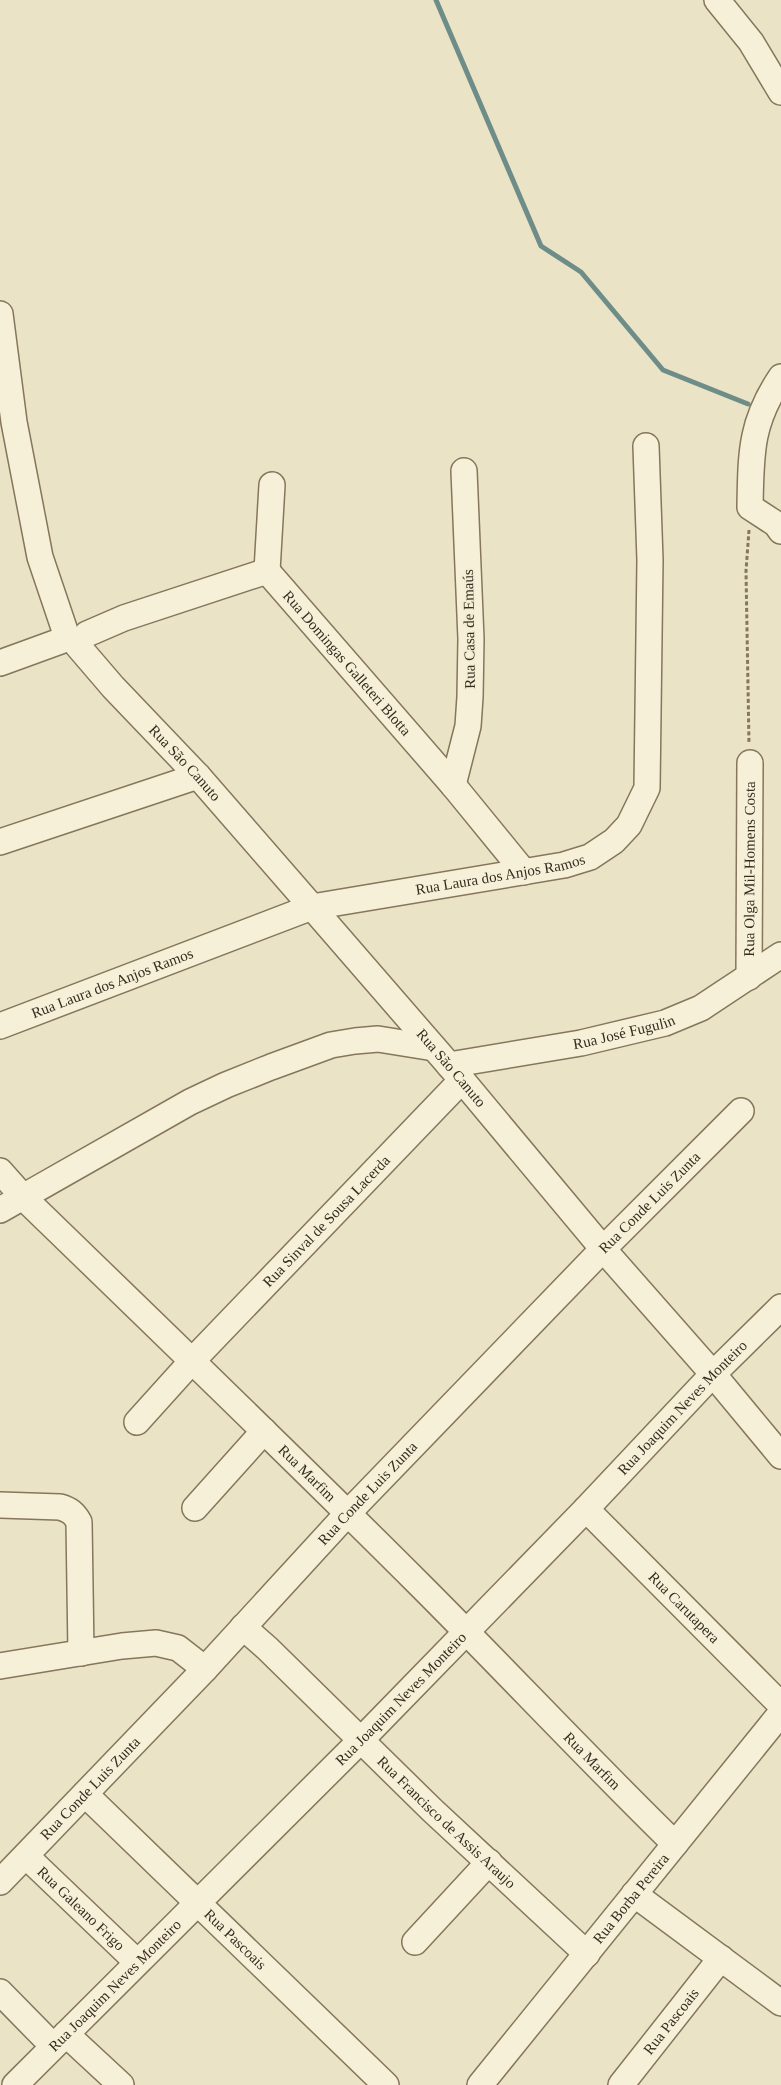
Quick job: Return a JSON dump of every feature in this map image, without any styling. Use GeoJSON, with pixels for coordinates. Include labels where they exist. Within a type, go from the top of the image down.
{"type":"FeatureCollection","features":[{"type":"Feature","properties":{"kind":"street"},"geometry":{"type":"LineString","coordinates":[[717,0],[751,42],[781,92]]}},
{"type":"Feature","properties":{"kind":"street","name":"Rua São Canuto"},"geometry":{"type":"LineString","coordinates":[[0,314],[14,422],[40,557],[78,634],[113,687],[198,776],[312,906],[781,1456]]}},
{"type":"Feature","properties":{"kind":"street"},"geometry":{"type":"LineString","coordinates":[[778,388],[759,418],[751,452],[750,507],[776,524],[781,531]]}},
{"type":"Feature","properties":{"kind":"street","name":"Rua Laura dos Anjos Ramos"},"geometry":{"type":"LineString","coordinates":[[0,1026],[312,906],[564,865],[590,856],[614,841],[629,825],[647,788],[650,560],[646,446]]}},
{"type":"Feature","properties":{"kind":"street","name":"Rua Casa de Emaús"},"geometry":{"type":"LineString","coordinates":[[453,786],[468,726],[470,697],[471,639],[464,471]]}},
{"type":"Feature","properties":{"kind":"street"},"geometry":{"type":"LineString","coordinates":[[0,663],[124,618],[266,572],[272,485]]}},
{"type":"Feature","properties":{"kind":"street","name":"Rua Domingas Galleteri Blotta"},"geometry":{"type":"LineString","coordinates":[[266,572],[453,786],[524,872]]}},
{"type":"Feature","properties":{"kind":"street","name":"Rua Olga Mil-Homens Costa"},"geometry":{"type":"LineString","coordinates":[[749,977],[750,763]]}},
{"type":"Feature","properties":{"kind":"street"},"geometry":{"type":"LineString","coordinates":[[0,842],[198,776]]}},
{"type":"Feature","properties":{"kind":"street","name":"Rua José Fugulin"},"geometry":{"type":"LineString","coordinates":[[0,1210],[190,1102],[226,1085],[331,1045],[378,1039],[448,1064],[581,1043],[665,1023],[701,1008],[781,955]]}},
{"type":"Feature","properties":{"kind":"street","name":"Rua Sinval de Sousa Lacerda"},"geometry":{"type":"LineString","coordinates":[[137,1422],[192,1361],[448,1064]]}},
{"type":"Feature","properties":{"kind":"street","name":"Rua Conde Luis Zunta"},"geometry":{"type":"LineString","coordinates":[[0,1882],[205,1669],[348,1513],[603,1249],[741,1111]]}},
{"type":"Feature","properties":{"kind":"street","name":"Rua Marfim"},"geometry":{"type":"LineString","coordinates":[[0,1170],[24,1198],[348,1513],[467,1632],[612,1783],[675,1844]]}},
{"type":"Feature","properties":{"kind":"street","name":"Rua Joaquim Neves Monteiro"},"geometry":{"type":"LineString","coordinates":[[22,2083],[60,2040],[361,1740],[467,1632],[713,1374],[781,1307]]}},
{"type":"Feature","properties":{"kind":"street"},"geometry":{"type":"LineString","coordinates":[[195,1508],[264,1431]]}},
{"type":"Feature","properties":{"kind":"street"},"geometry":{"type":"LineString","coordinates":[[0,1505],[60,1507],[70,1510],[79,1522],[81,1653]]}},
{"type":"Feature","properties":{"kind":"street","name":"Rua Carutapera"},"geometry":{"type":"LineString","coordinates":[[586,1508],[781,1705]]}},
{"type":"Feature","properties":{"kind":"street","name":"Rua Francisco de Assis Araujo"},"geometry":{"type":"LineString","coordinates":[[242,1627],[268,1649],[361,1740],[587,1954]]}},
{"type":"Feature","properties":{"kind":"street"},"geometry":{"type":"LineString","coordinates":[[0,1666],[122,1646],[156,1643],[178,1648],[205,1669]]}},
{"type":"Feature","properties":{"kind":"street","name":"Rua Borba Pereira"},"geometry":{"type":"LineString","coordinates":[[480,2085],[781,1713]]}},
{"type":"Feature","properties":{"kind":"street","name":"Rua Pascoais"},"geometry":{"type":"LineString","coordinates":[[85,1794],[386,2085]]}},
{"type":"Feature","properties":{"kind":"street","name":"Rua Galeano Frigo"},"geometry":{"type":"LineString","coordinates":[[26,1856],[137,1962]]}},
{"type":"Feature","properties":{"kind":"street"},"geometry":{"type":"LineString","coordinates":[[415,1942],[489,1862]]}},
{"type":"Feature","properties":{"kind":"street"},"geometry":{"type":"LineString","coordinates":[[634,1894],[781,2003]]}},
{"type":"Feature","properties":{"kind":"street","name":"Rua Pascoais"},"geometry":{"type":"LineString","coordinates":[[621,2085],[721,1958]]}},
{"type":"Feature","properties":{"kind":"street"},"geometry":{"type":"LineString","coordinates":[[0,1992],[121,2085]]}},
{"type":"Feature","properties":{"kind":"path"},"geometry":{"type":"LineString","coordinates":[[750,507],[746,571],[750,763]]}},
{"type":"Feature","properties":{"kind":"waterway"},"geometry":{"type":"LineString","coordinates":[[436,0],[541,246],[581,272],[663,370],[748,404]]}}]}
